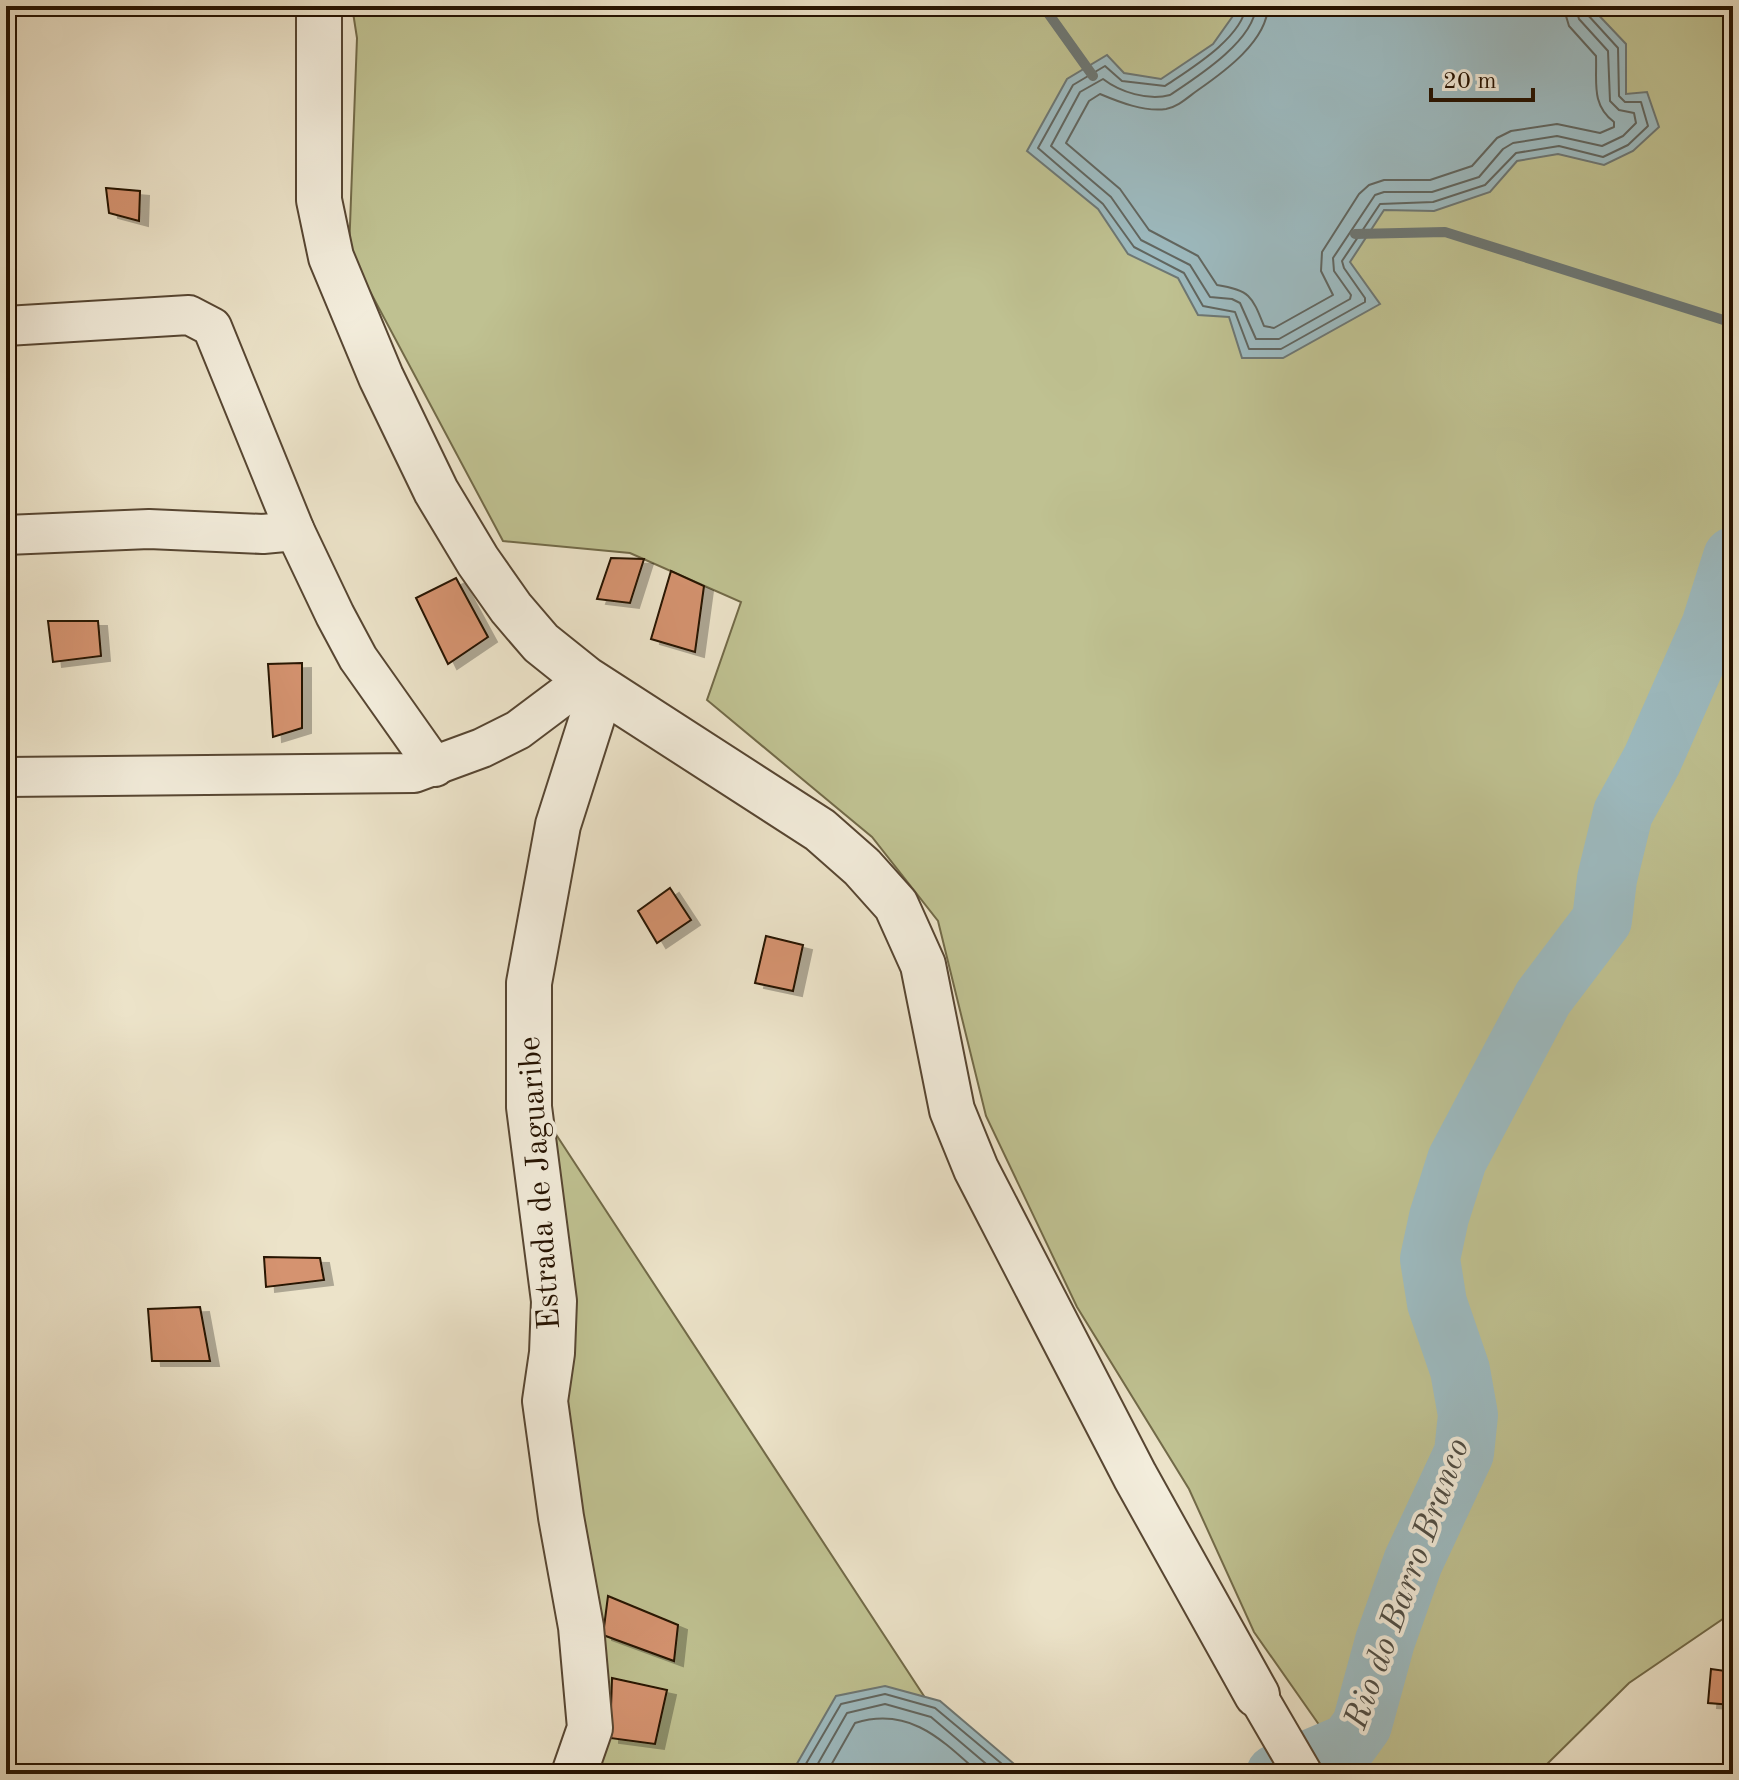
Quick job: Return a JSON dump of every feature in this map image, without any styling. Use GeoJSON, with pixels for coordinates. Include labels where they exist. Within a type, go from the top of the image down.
{"type":"FeatureCollection","features":[{"type":"Feature","properties":{"kind":"street"},"geometry":{"type":"LineString","coordinates":[[319,6],[319,200],[331,257],[381,377],[436,491],[511,608],[541,643],[593,685],[820,830],[862,867],[896,905],[923,965],[952,1110],[976,1169],[1135,1476],[1303,1774]]}},
{"type":"Feature","properties":{"kind":"street"},"geometry":{"type":"LineString","coordinates":[[6,326],[189,315],[212,327],[295,531],[358,658],[435,767]]}},
{"type":"Feature","properties":{"kind":"street"},"geometry":{"type":"LineString","coordinates":[[6,535],[149,529],[263,534],[295,531]]}},
{"type":"Feature","properties":{"kind":"street"},"geometry":{"type":"LineString","coordinates":[[6,777],[414,773],[435,767],[518,730],[593,685]]}},
{"type":"Feature","properties":{"kind":"street","name":"Estrada de Jaguaribe"},"geometry":{"type":"LineString","coordinates":[[574,1774],[590,1728],[581,1627],[561,1517],[545,1401],[552,1353],[554,1301],[529,1107],[529,983],[558,825],[593,685]]}},
{"type":"Feature","properties":{"kind":"green space"},"geometry":{"type":"Polygon","coordinates":[[[352,6],[1733,6],[1733,1612],[1629,1683],[1537,1774],[1345,1774],[1322,1729],[1254,1632],[1189,1489],[1077,1307],[986,1116],[938,921],[872,837],[707,700],[741,602],[630,553],[503,541],[349,252],[357,38],[352,6]]]}},
{"type":"Feature","properties":{"kind":"green space"},"geometry":{"type":"Polygon","coordinates":[[[542,1113],[975,1774],[587,1774],[542,1113]]]}},
{"type":"Feature","properties":{"kind":"water"},"geometry":{"type":"Polygon","coordinates":[[[1240,6],[1590,6],[1626,44],[1626,94],[1647,92],[1659,127],[1633,151],[1604,165],[1558,154],[1517,161],[1490,192],[1434,211],[1384,210],[1350,262],[1380,304],[1283,358],[1242,358],[1229,317],[1198,315],[1178,278],[1128,254],[1098,209],[1027,151],[1067,79],[1107,55],[1124,73],[1161,79],[1213,44],[1240,6]]]}},
{"type":"Feature","properties":{"kind":"water"},"geometry":{"type":"Polygon","coordinates":[[[885,1686],[940,1701],[1026,1774],[791,1774],[836,1696],[885,1686]]]}},
{"type":"Feature","properties":{"kind":"building"},"geometry":{"type":"Polygon","coordinates":[[[106,188],[140,191],[139,221],[109,213],[106,188]]]}},
{"type":"Feature","properties":{"kind":"building"},"geometry":{"type":"Polygon","coordinates":[[[611,558],[644,559],[630,603],[597,599],[611,558]]]}},
{"type":"Feature","properties":{"kind":"building"},"geometry":{"type":"Polygon","coordinates":[[[671,571],[704,586],[695,652],[651,639],[671,571]]]}},
{"type":"Feature","properties":{"kind":"building"},"geometry":{"type":"Polygon","coordinates":[[[456,578],[488,637],[448,664],[416,598],[456,578]]]}},
{"type":"Feature","properties":{"kind":"building"},"geometry":{"type":"Polygon","coordinates":[[[48,621],[98,621],[101,656],[53,662],[48,621]]]}},
{"type":"Feature","properties":{"kind":"building"},"geometry":{"type":"Polygon","coordinates":[[[302,663],[302,728],[273,737],[268,664],[302,663]]]}},
{"type":"Feature","properties":{"kind":"building"},"geometry":{"type":"Polygon","coordinates":[[[670,888],[691,920],[657,943],[638,911],[670,888]]]}},
{"type":"Feature","properties":{"kind":"building"},"geometry":{"type":"Polygon","coordinates":[[[766,936],[803,945],[793,991],[755,983],[766,936]]]}},
{"type":"Feature","properties":{"kind":"building"},"geometry":{"type":"Polygon","coordinates":[[[264,1257],[320,1258],[324,1280],[266,1287],[264,1257]]]}},
{"type":"Feature","properties":{"kind":"building"},"geometry":{"type":"Polygon","coordinates":[[[200,1307],[210,1361],[152,1361],[148,1309],[200,1307]]]}},
{"type":"Feature","properties":{"kind":"building"},"geometry":{"type":"Polygon","coordinates":[[[608,1596],[678,1625],[674,1661],[603,1635],[608,1596]]]}},
{"type":"Feature","properties":{"kind":"building"},"geometry":{"type":"Polygon","coordinates":[[[1711,1669],[1733,1672],[1733,1705],[1708,1703],[1711,1669]]]}},
{"type":"Feature","properties":{"kind":"building"},"geometry":{"type":"Polygon","coordinates":[[[612,1678],[667,1690],[655,1744],[610,1738],[612,1678]]]}},
{"type":"Feature","properties":{"kind":"waterway"},"geometry":{"type":"LineString","coordinates":[[1043,6],[1093,76]]}},
{"type":"Feature","properties":{"kind":"waterway"},"geometry":{"type":"LineString","coordinates":[[1355,234],[1445,232],[1733,323]]}},
{"type":"Feature","properties":{"kind":"waterway","name":"Rio do Barro Branco"},"geometry":{"type":"LineString","coordinates":[[1276,1774],[1349,1743],[1362,1725],[1385,1641],[1413,1562],[1464,1453],[1468,1415],[1460,1370],[1437,1303],[1430,1259],[1457,1160],[1543,998],[1602,920],[1607,879],[1623,813],[1652,760],[1711,626],[1733,557]]}}]}
